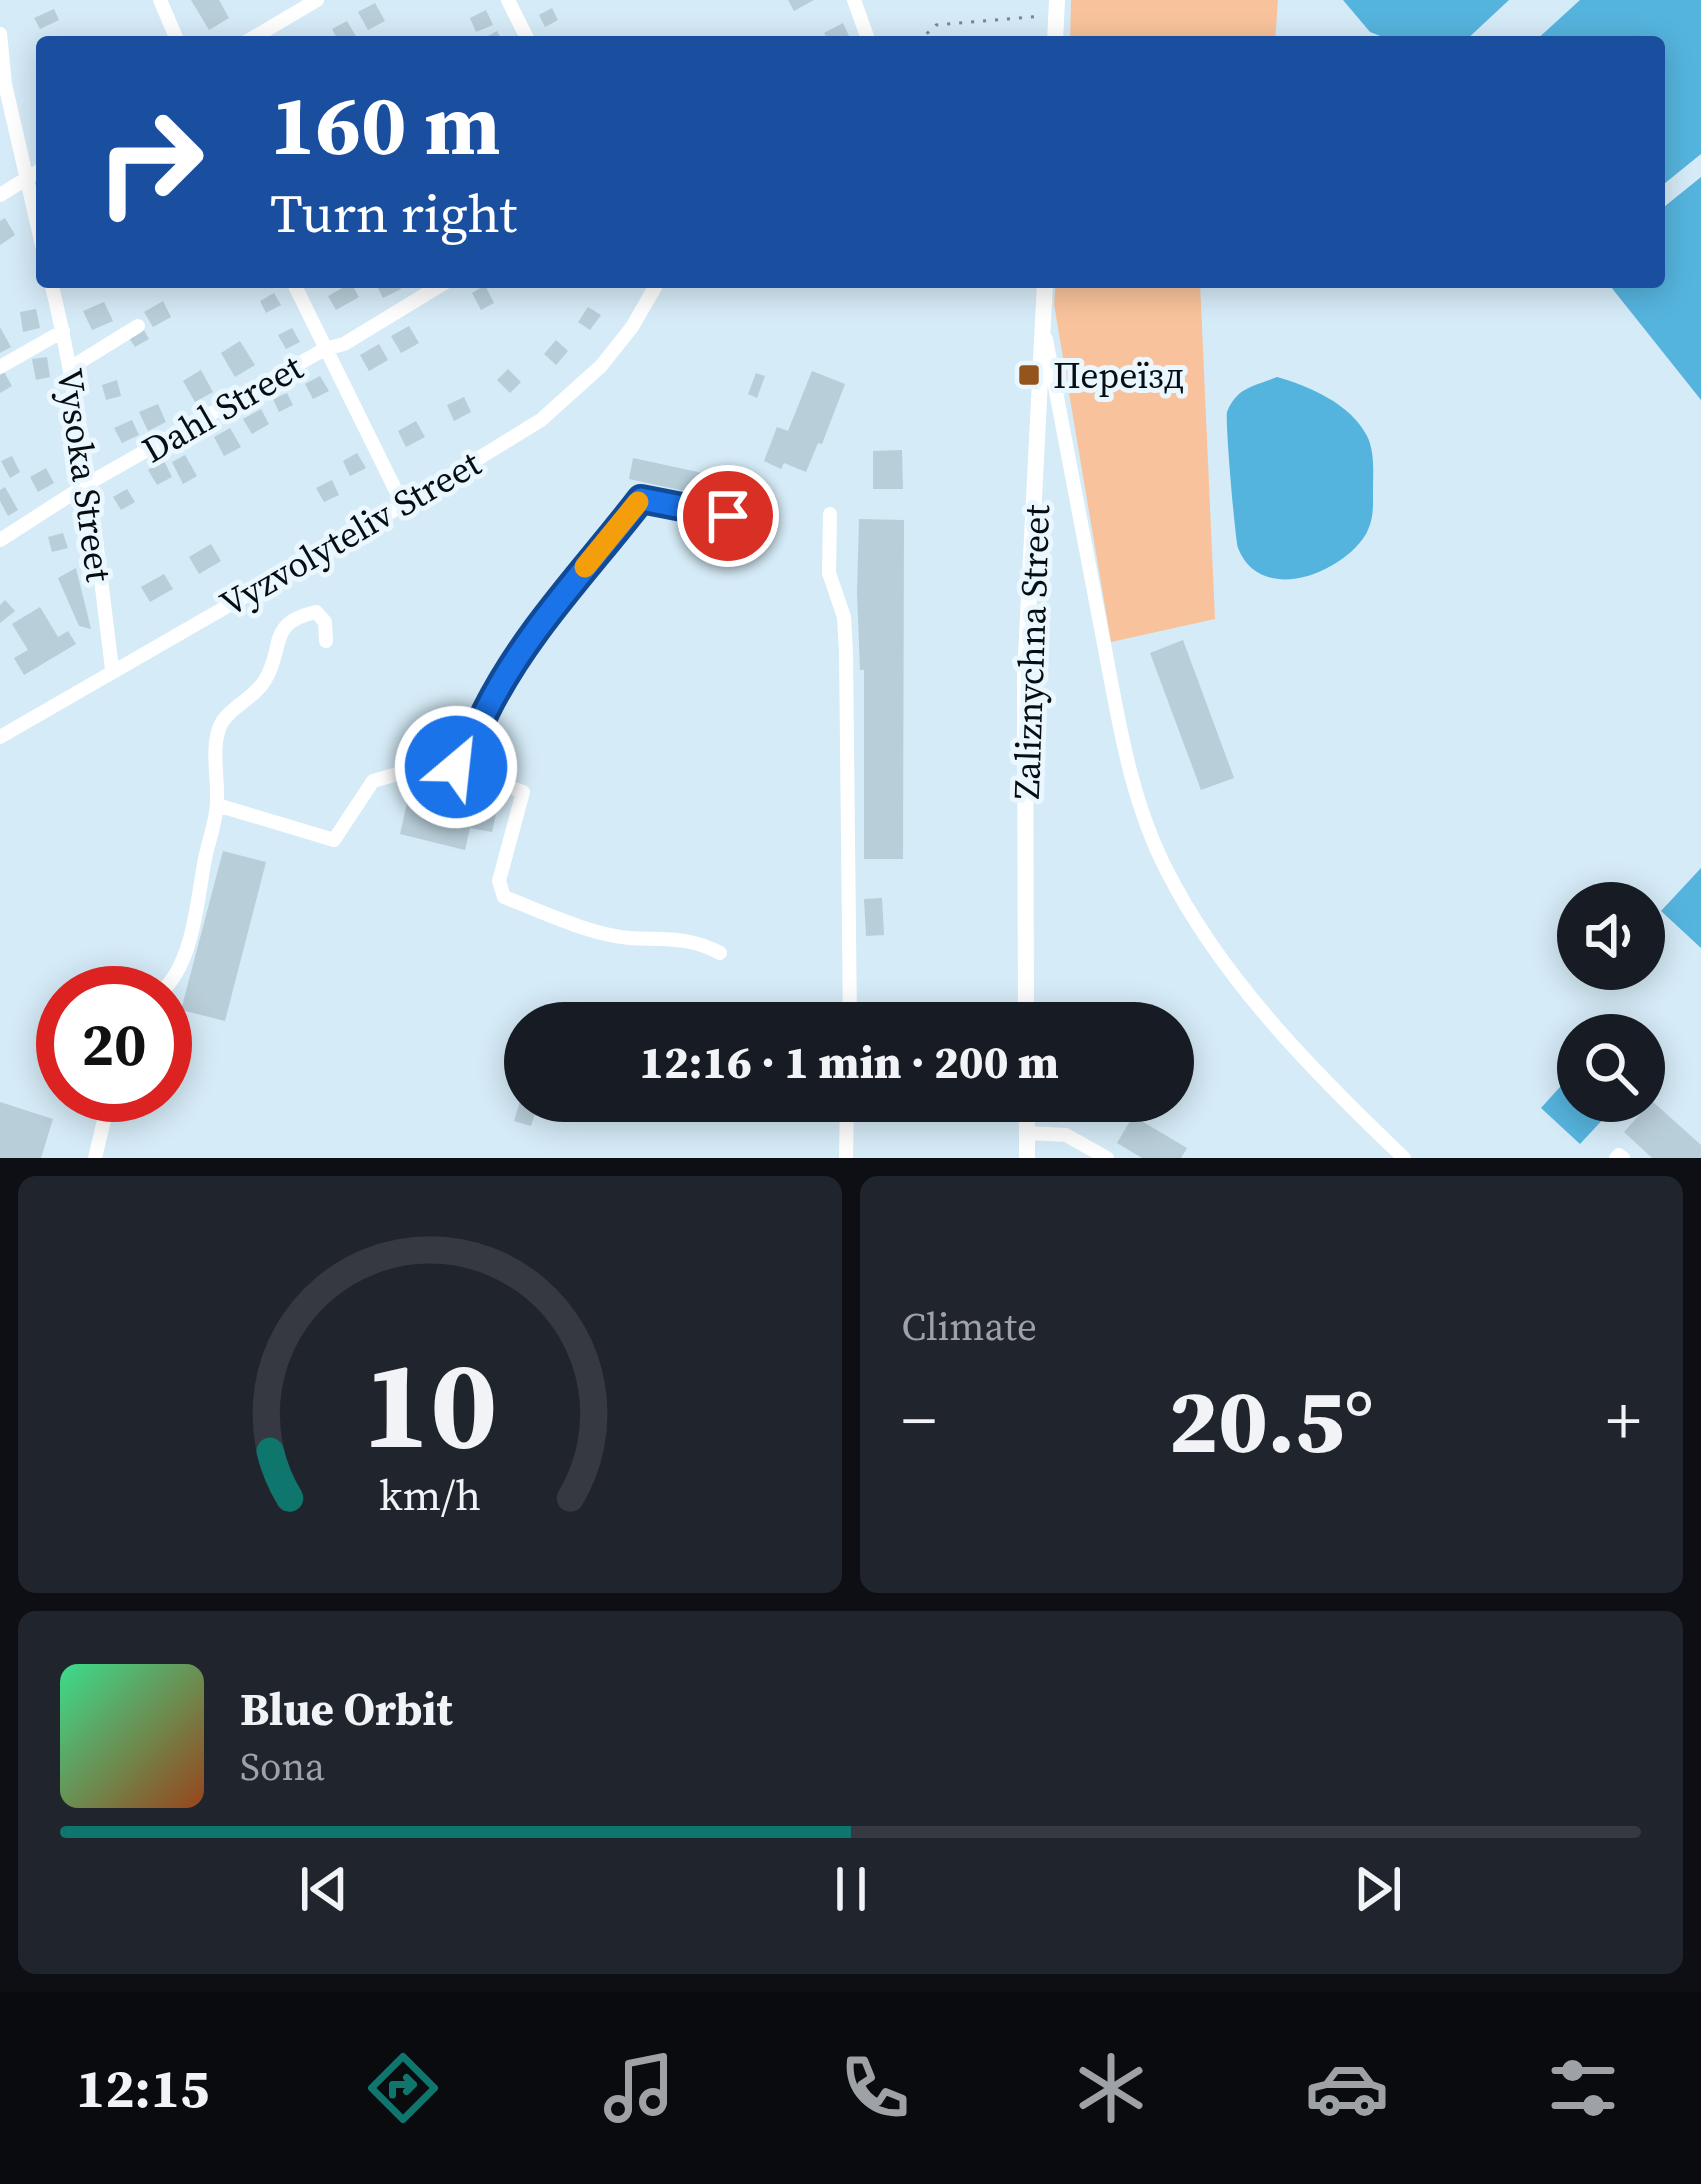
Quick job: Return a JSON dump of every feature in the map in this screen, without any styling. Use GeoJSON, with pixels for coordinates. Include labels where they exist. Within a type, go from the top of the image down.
{"type":"FeatureCollection","features":[{"type":"Feature","properties":{"kind":"main road","name":"Zaliznychna Street"},"geometry":{"type":"LineString","coordinates":[[1027,1002],[1025,675],[1045,288]]}},
{"type":"Feature","properties":{"kind":"main road"},"geometry":{"type":"LineString","coordinates":[[1027,1122],[1027,1158]]}},
{"type":"Feature","properties":{"kind":"street"},"geometry":{"type":"LineString","coordinates":[[160,0],[175,36]]}},
{"type":"Feature","properties":{"kind":"street"},"geometry":{"type":"LineString","coordinates":[[256,36],[316,0]]}},
{"type":"Feature","properties":{"kind":"street"},"geometry":{"type":"LineString","coordinates":[[508,0],[526,36]]}},
{"type":"Feature","properties":{"kind":"street"},"geometry":{"type":"LineString","coordinates":[[854,0],[867,36]]}},
{"type":"Feature","properties":{"kind":"street"},"geometry":{"type":"LineString","coordinates":[[0,34],[5,84],[36,220]]}},
{"type":"Feature","properties":{"kind":"street"},"geometry":{"type":"LineString","coordinates":[[0,196],[36,173]]}},
{"type":"Feature","properties":{"kind":"street","name":"Vysoka Street"},"geometry":{"type":"LineString","coordinates":[[52,288],[89,484],[112,669]]}},
{"type":"Feature","properties":{"kind":"street"},"geometry":{"type":"LineString","coordinates":[[295,288],[403,506]]}},
{"type":"Feature","properties":{"kind":"street","name":"Dahl Street"},"geometry":{"type":"LineString","coordinates":[[0,540],[89,484],[436,288]]}},
{"type":"Feature","properties":{"kind":"street","name":"Vyzvolyteliv Street"},"geometry":{"type":"LineString","coordinates":[[0,737],[403,506],[541,421],[601,366],[655,288]]}},
{"type":"Feature","properties":{"kind":"street"},"geometry":{"type":"LineString","coordinates":[[70,368],[138,326]]}},
{"type":"Feature","properties":{"kind":"street"},"geometry":{"type":"LineString","coordinates":[[1044,328],[1120,739],[1139,807],[1167,872],[1227,967],[1356,1112],[1404,1158]]}},
{"type":"Feature","properties":{"kind":"street"},"geometry":{"type":"LineString","coordinates":[[0,367],[63,331]]}},
{"type":"Feature","properties":{"kind":"street"},"geometry":{"type":"LineString","coordinates":[[456,767],[467,759],[483,716],[518,653],[641,499],[728,516]]}},
{"type":"Feature","properties":{"kind":"street"},"geometry":{"type":"LineString","coordinates":[[830,514],[829,573],[844,617],[847,652],[850,1002]]}},
{"type":"Feature","properties":{"kind":"street"},"geometry":{"type":"LineString","coordinates":[[266,680],[281,630],[290,622],[316,613],[325,622],[326,641]]}},
{"type":"Feature","properties":{"kind":"street"},"geometry":{"type":"LineString","coordinates":[[178,966],[218,806],[220,724],[284,669]]}},
{"type":"Feature","properties":{"kind":"street"},"geometry":{"type":"LineString","coordinates":[[218,806],[334,840],[373,782],[425,766],[456,767],[523,792],[499,881],[504,897],[627,938],[681,939],[720,952]]}},
{"type":"Feature","properties":{"kind":"street"},"geometry":{"type":"LineString","coordinates":[[95,1158],[104,1122]]}},
{"type":"Feature","properties":{"kind":"street"},"geometry":{"type":"LineString","coordinates":[[845,1158],[847,1122]]}},
{"type":"Feature","properties":{"kind":"street"},"geometry":{"type":"LineString","coordinates":[[1027,1133],[1066,1136],[1107,1158]]}},
{"type":"Feature","properties":{"kind":"path"},"geometry":{"type":"LineString","coordinates":[[924,36],[936,25],[1057,8]]}},
{"type":"Feature","properties":{"kind":"shaded area"},"geometry":{"type":"Polygon","coordinates":[[[1071,0],[1278,0],[1275,36],[1070,36],[1071,0]]]}},
{"type":"Feature","properties":{"kind":"shaded area"},"geometry":{"type":"Polygon","coordinates":[[[1055,288],[1200,288],[1215,619],[1111,642],[1054,304],[1055,288]]]}},
{"type":"Feature","properties":{"kind":"water"},"geometry":{"type":"Polygon","coordinates":[[[1343,0],[1509,0],[1470,36],[1370,32],[1343,0]]]}},
{"type":"Feature","properties":{"kind":"water"},"geometry":{"type":"Polygon","coordinates":[[[1580,0],[1701,0],[1701,154],[1665,183],[1665,36],[1541,36],[1580,0]]]}},
{"type":"Feature","properties":{"kind":"water"},"geometry":{"type":"Polygon","coordinates":[[[1701,177],[1701,400],[1612,288],[1665,288],[1665,206],[1701,177]]]}},
{"type":"Feature","properties":{"kind":"water"},"geometry":{"type":"Polygon","coordinates":[[[1277,377],[1315,391],[1351,415],[1370,442],[1373,470],[1372,518],[1355,548],[1321,571],[1283,579],[1264,576],[1249,566],[1238,548],[1227,420],[1240,393],[1277,377]]]}},
{"type":"Feature","properties":{"kind":"water"},"geometry":{"type":"Polygon","coordinates":[[[1701,868],[1701,948],[1665,915],[1665,907],[1701,868]]]}},
{"type":"Feature","properties":{"kind":"water"},"geometry":{"type":"Polygon","coordinates":[[[1557,1090],[1557,1122],[1600,1122],[1580,1144],[1541,1108],[1557,1090]]]}},
{"type":"Feature","properties":{"kind":"building"},"geometry":{"type":"Polygon","coordinates":[[[191,0],[219,0],[229,18],[209,30],[191,0]]]}},
{"type":"Feature","properties":{"kind":"building"},"geometry":{"type":"Polygon","coordinates":[[[788,0],[814,0],[794,11],[788,0]]]}},
{"type":"Feature","properties":{"kind":"building"},"geometry":{"type":"Polygon","coordinates":[[[375,3],[385,21],[368,30],[358,12],[375,3]]]}},
{"type":"Feature","properties":{"kind":"building"},"geometry":{"type":"Polygon","coordinates":[[[552,8],[558,20],[545,27],[539,15],[552,8]]]}},
{"type":"Feature","properties":{"kind":"building"},"geometry":{"type":"Polygon","coordinates":[[[54,9],[59,20],[40,29],[34,18],[54,9]]]}},
{"type":"Feature","properties":{"kind":"building"},"geometry":{"type":"Polygon","coordinates":[[[486,10],[493,25],[476,32],[470,18],[486,10]]]}},
{"type":"Feature","properties":{"kind":"building"},"geometry":{"type":"Polygon","coordinates":[[[347,21],[356,36],[336,36],[332,29],[347,21]]]}},
{"type":"Feature","properties":{"kind":"building"},"geometry":{"type":"Polygon","coordinates":[[[843,23],[849,36],[826,36],[843,23]]]}},
{"type":"Feature","properties":{"kind":"building"},"geometry":{"type":"Polygon","coordinates":[[[5,218],[15,235],[0,245],[0,221],[5,218]]]}},
{"type":"Feature","properties":{"kind":"building"},"geometry":{"type":"Polygon","coordinates":[[[354,288],[359,297],[336,310],[328,296],[354,288]]]}},
{"type":"Feature","properties":{"kind":"building"},"geometry":{"type":"Polygon","coordinates":[[[378,288],[401,289],[383,298],[378,288]]]}},
{"type":"Feature","properties":{"kind":"building"},"geometry":{"type":"Polygon","coordinates":[[[486,288],[494,303],[481,310],[472,293],[486,288]]]}},
{"type":"Feature","properties":{"kind":"building"},"geometry":{"type":"Polygon","coordinates":[[[274,293],[281,305],[266,313],[260,301],[274,293]]]}},
{"type":"Feature","properties":{"kind":"building"},"geometry":{"type":"Polygon","coordinates":[[[163,301],[171,317],[153,327],[144,312],[163,301]]]}},
{"type":"Feature","properties":{"kind":"building"},"geometry":{"type":"Polygon","coordinates":[[[104,302],[113,321],[92,330],[83,311],[104,302]]]}},
{"type":"Feature","properties":{"kind":"building"},"geometry":{"type":"Polygon","coordinates":[[[588,307],[601,315],[590,330],[578,322],[588,307]]]}},
{"type":"Feature","properties":{"kind":"building"},"geometry":{"type":"Polygon","coordinates":[[[36,309],[40,328],[23,332],[20,312],[36,309]]]}},
{"type":"Feature","properties":{"kind":"building"},"geometry":{"type":"Polygon","coordinates":[[[409,326],[419,343],[401,353],[391,336],[409,326]]]}},
{"type":"Feature","properties":{"kind":"building"},"geometry":{"type":"Polygon","coordinates":[[[0,327],[11,347],[0,353],[0,327]]]}},
{"type":"Feature","properties":{"kind":"building"},"geometry":{"type":"Polygon","coordinates":[[[292,328],[300,342],[286,349],[278,335],[292,328]]]}},
{"type":"Feature","properties":{"kind":"building"},"geometry":{"type":"Polygon","coordinates":[[[144,330],[149,339],[135,347],[129,338],[144,330]]]}},
{"type":"Feature","properties":{"kind":"building"},"geometry":{"type":"Polygon","coordinates":[[[556,340],[568,351],[556,365],[544,354],[556,340]]]}},
{"type":"Feature","properties":{"kind":"building"},"geometry":{"type":"Polygon","coordinates":[[[240,341],[255,365],[235,377],[221,353],[240,341]]]}},
{"type":"Feature","properties":{"kind":"building"},"geometry":{"type":"Polygon","coordinates":[[[379,344],[388,360],[369,371],[360,355],[379,344]]]}},
{"type":"Feature","properties":{"kind":"building"},"geometry":{"type":"Polygon","coordinates":[[[47,357],[50,377],[36,380],[32,359],[47,357]]]}},
{"type":"Feature","properties":{"kind":"building"},"geometry":{"type":"Polygon","coordinates":[[[508,369],[521,382],[510,393],[497,380],[508,369]]]}},
{"type":"Feature","properties":{"kind":"building"},"geometry":{"type":"Polygon","coordinates":[[[201,370],[213,392],[195,402],[183,381],[201,370]]]}},
{"type":"Feature","properties":{"kind":"building"},"geometry":{"type":"Polygon","coordinates":[[[812,371],[845,384],[806,472],[784,463],[781,469],[764,461],[777,427],[788,431],[812,371]]]}},
{"type":"Feature","properties":{"kind":"building"},"geometry":{"type":"Polygon","coordinates":[[[4,372],[12,386],[0,393],[0,375],[4,372]]]}},
{"type":"Feature","properties":{"kind":"building"},"geometry":{"type":"Polygon","coordinates":[[[756,373],[765,376],[757,398],[748,394],[756,373]]]}},
{"type":"Feature","properties":{"kind":"building"},"geometry":{"type":"Polygon","coordinates":[[[320,376],[329,391],[313,399],[305,384],[320,376]]]}},
{"type":"Feature","properties":{"kind":"building"},"geometry":{"type":"Polygon","coordinates":[[[117,380],[121,396],[106,400],[102,385],[117,380]]]}},
{"type":"Feature","properties":{"kind":"building"},"geometry":{"type":"Polygon","coordinates":[[[287,393],[293,405],[279,412],[273,399],[287,393]]]}},
{"type":"Feature","properties":{"kind":"building"},"geometry":{"type":"Polygon","coordinates":[[[464,397],[471,412],[454,421],[447,405],[464,397]]]}},
{"type":"Feature","properties":{"kind":"building"},"geometry":{"type":"Polygon","coordinates":[[[158,404],[166,422],[148,431],[139,412],[158,404]]]}},
{"type":"Feature","properties":{"kind":"building"},"geometry":{"type":"Polygon","coordinates":[[[261,409],[269,424],[252,434],[243,419],[261,409]]]}},
{"type":"Feature","properties":{"kind":"building"},"geometry":{"type":"Polygon","coordinates":[[[132,420],[139,435],[122,443],[114,428],[132,420]]]}},
{"type":"Feature","properties":{"kind":"building"},"geometry":{"type":"Polygon","coordinates":[[[416,421],[425,437],[406,447],[398,431],[416,421]]]}},
{"type":"Feature","properties":{"kind":"building"},"geometry":{"type":"Polygon","coordinates":[[[230,428],[241,447],[224,456],[214,437],[230,428]]]}},
{"type":"Feature","properties":{"kind":"building"},"geometry":{"type":"Polygon","coordinates":[[[902,450],[903,489],[873,489],[873,451],[902,450]]]}},
{"type":"Feature","properties":{"kind":"building"},"geometry":{"type":"Polygon","coordinates":[[[357,453],[366,468],[350,476],[343,461],[357,453]]]}},
{"type":"Feature","properties":{"kind":"building"},"geometry":{"type":"Polygon","coordinates":[[[185,455],[197,476],[183,484],[172,462],[185,455]]]}},
{"type":"Feature","properties":{"kind":"building"},"geometry":{"type":"Polygon","coordinates":[[[12,456],[20,472],[10,478],[1,461],[12,456]]]}},
{"type":"Feature","properties":{"kind":"building"},"geometry":{"type":"Polygon","coordinates":[[[633,458],[744,482],[739,503],[629,479],[633,458]]]}},
{"type":"Feature","properties":{"kind":"building"},"geometry":{"type":"Polygon","coordinates":[[[164,461],[172,477],[157,485],[148,470],[164,461]]]}},
{"type":"Feature","properties":{"kind":"building"},"geometry":{"type":"Polygon","coordinates":[[[46,468],[54,483],[38,492],[30,477],[46,468]]]}},
{"type":"Feature","properties":{"kind":"building"},"geometry":{"type":"Polygon","coordinates":[[[332,480],[339,495],[324,502],[316,488],[332,480]]]}},
{"type":"Feature","properties":{"kind":"building"},"geometry":{"type":"Polygon","coordinates":[[[5,487],[18,510],[8,516],[0,501],[0,490],[5,487]]]}},
{"type":"Feature","properties":{"kind":"building"},"geometry":{"type":"Polygon","coordinates":[[[127,489],[135,502],[121,510],[113,497],[127,489]]]}},
{"type":"Feature","properties":{"kind":"building"},"geometry":{"type":"Polygon","coordinates":[[[859,519],[904,520],[903,859],[864,859],[859,519]]]}},
{"type":"Feature","properties":{"kind":"building"},"geometry":{"type":"Polygon","coordinates":[[[63,533],[68,548],[52,552],[48,537],[63,533]]]}},
{"type":"Feature","properties":{"kind":"building"},"geometry":{"type":"Polygon","coordinates":[[[211,544],[221,561],[199,574],[189,557],[211,544]]]}},
{"type":"Feature","properties":{"kind":"building"},"geometry":{"type":"Polygon","coordinates":[[[76,568],[91,629],[79,626],[58,578],[76,568]]]}},
{"type":"Feature","properties":{"kind":"building"},"geometry":{"type":"Polygon","coordinates":[[[164,574],[173,589],[150,602],[141,587],[164,574]]]}},
{"type":"Feature","properties":{"kind":"building"},"geometry":{"type":"Polygon","coordinates":[[[5,600],[15,611],[0,623],[0,605],[5,600]]]}},
{"type":"Feature","properties":{"kind":"building"},"geometry":{"type":"Polygon","coordinates":[[[40,607],[58,637],[68,631],[76,644],[24,675],[14,658],[28,650],[12,624],[40,607]]]}},
{"type":"Feature","properties":{"kind":"building"},"geometry":{"type":"Polygon","coordinates":[[[1183,640],[1234,778],[1201,790],[1150,653],[1183,640]]]}},
{"type":"Feature","properties":{"kind":"building"},"geometry":{"type":"Polygon","coordinates":[[[412,781],[499,801],[492,832],[470,828],[465,850],[400,834],[412,781]]]}},
{"type":"Feature","properties":{"kind":"building"},"geometry":{"type":"Polygon","coordinates":[[[223,851],[266,862],[225,1021],[192,1013],[192,968],[223,851]]]}},
{"type":"Feature","properties":{"kind":"building"},"geometry":{"type":"Polygon","coordinates":[[[882,898],[884,935],[866,936],[864,899],[882,898]]]}},
{"type":"Feature","properties":{"kind":"building"},"geometry":{"type":"Polygon","coordinates":[[[0,1102],[36,1114],[36,1122],[52,1122],[41,1158],[0,1158],[0,1102]]]}},
{"type":"Feature","properties":{"kind":"building"},"geometry":{"type":"Polygon","coordinates":[[[1665,1113],[1701,1145],[1701,1158],[1652,1158],[1624,1132],[1633,1122],[1665,1122],[1665,1113]]]}},
{"type":"Feature","properties":{"kind":"building"},"geometry":{"type":"Polygon","coordinates":[[[1129,1122],[1143,1122],[1187,1148],[1181,1158],[1142,1158],[1117,1143],[1129,1122]]]}},
{"type":"Feature","properties":{"kind":"slow traffic"},"geometry":{"type":"LineString","coordinates":[[585,567],[638,502]]}},
{"type":"Feature","properties":{"kind":"place","name":"Переїзд"},"geometry":{"type":"Point","coordinates":[1029,375]}},
{"type":"Feature","properties":{"kind":"route"},"geometry":{"type":"LineString","coordinates":[[456,767],[467,759],[483,716],[539,622],[641,499],[728,516]]}}]}
